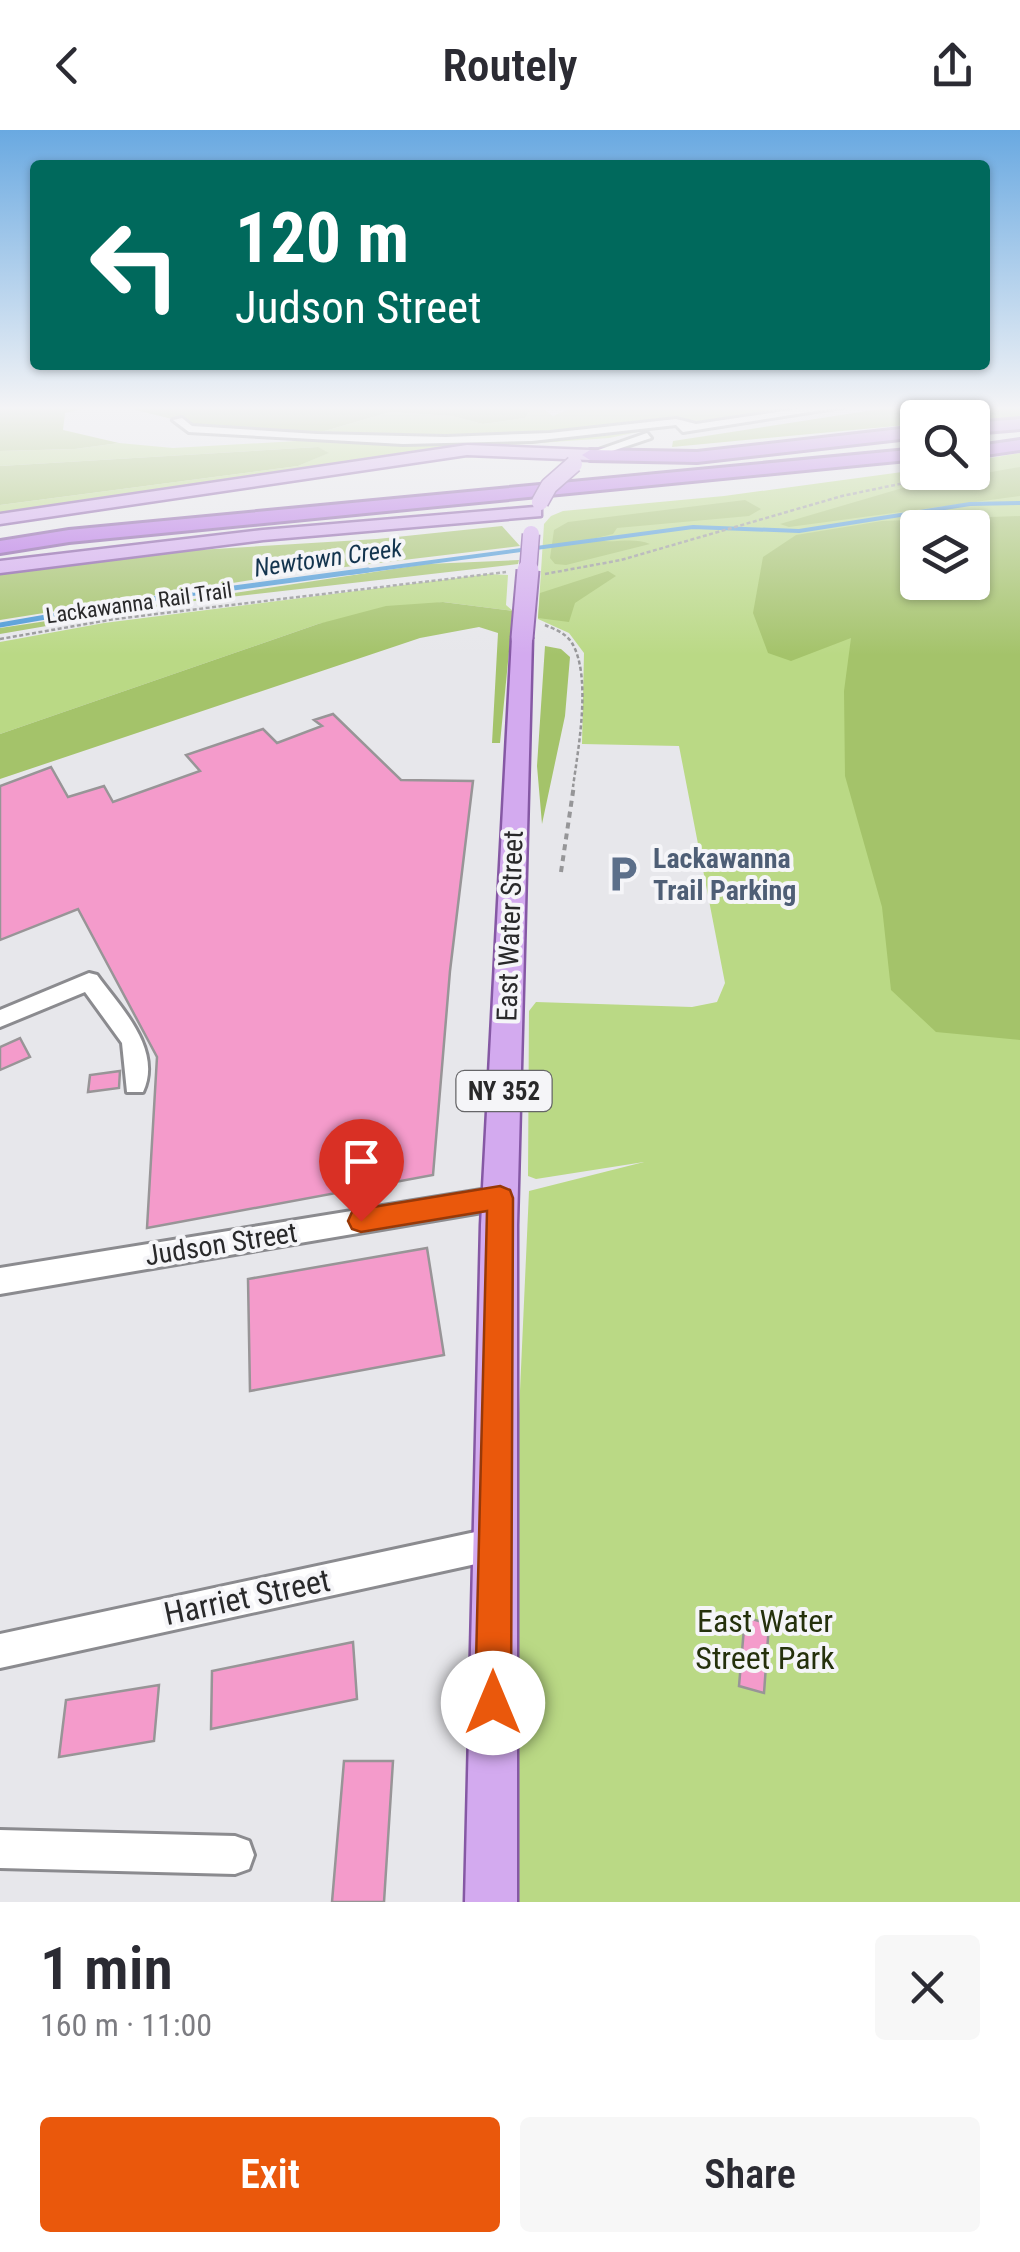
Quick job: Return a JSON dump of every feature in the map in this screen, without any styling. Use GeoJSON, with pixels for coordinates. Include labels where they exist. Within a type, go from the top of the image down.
{"type":"FeatureCollection","features":[{"type":"Feature","properties":{"kind":"highway"},"geometry":{"type":"LineString","coordinates":[[0,530],[399,489]]}},
{"type":"Feature","properties":{"kind":"highway"},"geometry":{"type":"LineString","coordinates":[[0,547],[69,536],[584,489]]}},
{"type":"Feature","properties":{"kind":"highway"},"geometry":{"type":"LineString","coordinates":[[610,504],[712,489]]}},
{"type":"Feature","properties":{"kind":"main road"},"geometry":{"type":"LineString","coordinates":[[0,519],[205,489]]}},
{"type":"Feature","properties":{"kind":"main road"},"geometry":{"type":"LineString","coordinates":[[0,566],[262,535],[490,516],[538,517],[548,489]]}},
{"type":"Feature","properties":{"kind":"main road","name":"East Water Street"},"geometry":{"type":"LineString","coordinates":[[491,1902],[500,1198],[528,629],[538,517]]}},
{"type":"Feature","properties":{"kind":"street"},"geometry":{"type":"LineString","coordinates":[[0,1019],[89,980],[132,1041],[135,1086]]}},
{"type":"Feature","properties":{"kind":"street","name":"Judson Street"},"geometry":{"type":"LineString","coordinates":[[0,1281],[500,1198]]}},
{"type":"Feature","properties":{"kind":"street","name":"Harriet Street"},"geometry":{"type":"LineString","coordinates":[[0,1650],[494,1544]]}},
{"type":"Feature","properties":{"kind":"street"},"geometry":{"type":"LineString","coordinates":[[0,1849],[235,1854]]}},
{"type":"Feature","properties":{"kind":"path"},"geometry":{"type":"LineString","coordinates":[[534,574],[559,574],[621,560],[877,489]]}},
{"type":"Feature","properties":{"kind":"path","name":"Lackawanna Rail Trail"},"geometry":{"type":"LineString","coordinates":[[0,639],[115,619],[491,572],[520,573]]}},
{"type":"Feature","properties":{"kind":"path"},"geometry":{"type":"LineString","coordinates":[[528,629],[570,639],[581,665],[581,704],[561,872]]}},
{"type":"Feature","properties":{"kind":"green space"},"geometry":{"type":"Polygon","coordinates":[[[0,489],[125,489],[0,505],[0,489]]]}},
{"type":"Feature","properties":{"kind":"green space"},"geometry":{"type":"Polygon","coordinates":[[[125,489],[174,489],[0,515],[0,505],[125,489]]]}},
{"type":"Feature","properties":{"kind":"green space","name":"East Water Street Park"},"geometry":{"type":"Polygon","coordinates":[[[778,489],[1020,489],[1020,1902],[497,1902],[529,1191],[644,1162],[536,1179],[528,1176],[529,1011],[536,1002],[692,1007],[717,1002],[725,983],[679,746],[582,744],[584,653],[569,633],[538,619],[544,524],[563,511],[778,489]]]}},
{"type":"Feature","properties":{"kind":"green space"},"geometry":{"type":"Polygon","coordinates":[[[900,489],[1020,489],[1020,496],[789,527],[780,524],[900,489]]]}},
{"type":"Feature","properties":{"kind":"green space"},"geometry":{"type":"Polygon","coordinates":[[[745,500],[761,509],[749,516],[617,528],[613,534],[592,539],[650,544],[566,565],[555,564],[550,558],[554,530],[568,522],[745,500]]]}},
{"type":"Feature","properties":{"kind":"green space"},"geometry":{"type":"Polygon","coordinates":[[[1020,516],[1020,1040],[936,1032],[891,990],[882,907],[845,776],[844,691],[851,638],[791,661],[768,653],[753,613],[763,557],[796,535],[900,520],[900,600],[990,600],[990,517],[1020,516]]]}},
{"type":"Feature","properties":{"kind":"green space"},"geometry":{"type":"Polygon","coordinates":[[[502,526],[520,546],[295,573],[0,620],[0,572],[148,553],[377,539],[502,526]]]}},
{"type":"Feature","properties":{"kind":"green space"},"geometry":{"type":"Polygon","coordinates":[[[519,560],[518,564],[186,602],[0,634],[0,628],[427,564],[519,560]]]}},
{"type":"Feature","properties":{"kind":"green space"},"geometry":{"type":"Polygon","coordinates":[[[608,571],[616,576],[575,603],[569,622],[538,618],[540,593],[608,571]]]}},
{"type":"Feature","properties":{"kind":"green space"},"geometry":{"type":"Polygon","coordinates":[[[489,574],[508,575],[506,605],[513,611],[443,602],[318,624],[0,734],[0,642],[104,623],[489,574]]]}},
{"type":"Feature","properties":{"kind":"green space"},"geometry":{"type":"Polygon","coordinates":[[[443,602],[513,611],[500,743],[492,743],[498,633],[479,627],[420,638],[0,779],[0,734],[318,624],[386,606],[443,602]]]}},
{"type":"Feature","properties":{"kind":"green space"},"geometry":{"type":"Polygon","coordinates":[[[545,646],[561,649],[570,657],[565,716],[542,824],[537,766],[545,646]]]}},
{"type":"Feature","properties":{"kind":"building"},"geometry":{"type":"Polygon","coordinates":[[[333,714],[401,780],[473,781],[450,971],[433,1175],[147,1228],[157,1057],[78,909],[0,940],[0,786],[51,767],[68,797],[104,786],[113,802],[200,771],[186,755],[263,729],[277,743],[322,726],[314,720],[333,714]]]}},
{"type":"Feature","properties":{"kind":"building"},"geometry":{"type":"Polygon","coordinates":[[[20,1038],[30,1057],[0,1070],[0,1047],[20,1038]]]}},
{"type":"Feature","properties":{"kind":"building"},"geometry":{"type":"Polygon","coordinates":[[[120,1071],[119,1088],[88,1092],[90,1075],[120,1071]]]}},
{"type":"Feature","properties":{"kind":"building"},"geometry":{"type":"Polygon","coordinates":[[[427,1248],[444,1355],[250,1391],[248,1279],[427,1248]]]}},
{"type":"Feature","properties":{"kind":"building"},"geometry":{"type":"Polygon","coordinates":[[[745,1617],[769,1624],[764,1693],[739,1686],[745,1617]]]}},
{"type":"Feature","properties":{"kind":"building"},"geometry":{"type":"Polygon","coordinates":[[[353,1642],[357,1699],[211,1729],[212,1671],[353,1642]]]}},
{"type":"Feature","properties":{"kind":"building"},"geometry":{"type":"Polygon","coordinates":[[[159,1685],[154,1741],[59,1757],[66,1700],[159,1685]]]}},
{"type":"Feature","properties":{"kind":"building"},"geometry":{"type":"Polygon","coordinates":[[[344,1761],[393,1761],[384,1902],[332,1902],[344,1761]]]}},
{"type":"Feature","properties":{"kind":"waterway","name":"Newtown Creek"},"geometry":{"type":"LineString","coordinates":[[349,573],[693,527],[799,531],[970,504],[1020,503]]}},
{"type":"Feature","properties":{"kind":"waterway","name":"Newtown Creek"},"geometry":{"type":"LineString","coordinates":[[0,625],[143,600],[368,570]]}},
{"type":"Feature","properties":{"kind":"place","name":"Lackawanna Trail Parking"},"geometry":{"type":"Point","coordinates":[623,874]}},
{"type":"Feature","properties":{"kind":"route"},"geometry":{"type":"LineString","coordinates":[[361,1221],[500,1198],[493,1703]]}}]}
